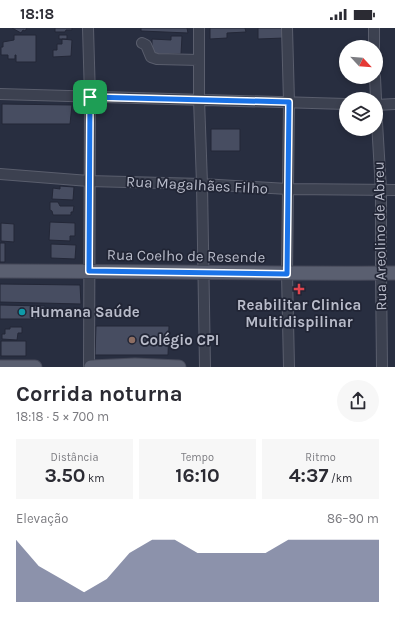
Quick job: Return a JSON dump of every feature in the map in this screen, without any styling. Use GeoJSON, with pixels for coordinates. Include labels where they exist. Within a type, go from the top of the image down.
{"type":"FeatureCollection","features":[{"type":"Feature","properties":{"kind":"main road","name":"Rua Coelho de Resende"},"geometry":{"type":"LineString","coordinates":[[0,272],[89,271],[287,274],[395,273]]}},
{"type":"Feature","properties":{"kind":"main road"},"geometry":{"type":"LineString","coordinates":[[90,367],[136,365],[179,367]]}},
{"type":"Feature","properties":{"kind":"main road"},"geometry":{"type":"LineString","coordinates":[[0,367],[35,367]]}},
{"type":"Feature","properties":{"kind":"street"},"geometry":{"type":"LineString","coordinates":[[88,28],[90,97],[90,367]]}},
{"type":"Feature","properties":{"kind":"street"},"geometry":{"type":"LineString","coordinates":[[198,28],[205,367]]}},
{"type":"Feature","properties":{"kind":"street"},"geometry":{"type":"LineString","coordinates":[[287,28],[289,102],[287,274],[289,367]]}},
{"type":"Feature","properties":{"kind":"street"},"geometry":{"type":"LineString","coordinates":[[374,28],[374,40]]}},
{"type":"Feature","properties":{"kind":"street"},"geometry":{"type":"LineString","coordinates":[[142,43],[146,45],[151,57],[157,59],[199,60]]}},
{"type":"Feature","properties":{"kind":"street"},"geometry":{"type":"LineString","coordinates":[[0,94],[339,104]]}},
{"type":"Feature","properties":{"kind":"street"},"geometry":{"type":"LineString","coordinates":[[383,105],[395,104]]}},
{"type":"Feature","properties":{"kind":"street","name":"Rua Areolino de Abreu"},"geometry":{"type":"LineString","coordinates":[[378,136],[381,190],[380,273],[382,367]]}},
{"type":"Feature","properties":{"kind":"street","name":"Rua Magalhães Filho"},"geometry":{"type":"LineString","coordinates":[[0,174],[89,181],[202,184],[288,189],[395,190]]}},
{"type":"Feature","properties":{"kind":"building"},"geometry":{"type":"Polygon","coordinates":[[[12,28],[27,28],[21,33],[12,28]]]}},
{"type":"Feature","properties":{"kind":"building"},"geometry":{"type":"Polygon","coordinates":[[[55,28],[72,28],[72,30],[55,32],[55,28]]]}},
{"type":"Feature","properties":{"kind":"building"},"geometry":{"type":"Polygon","coordinates":[[[141,28],[187,28],[188,33],[141,31],[141,28]]]}},
{"type":"Feature","properties":{"kind":"building"},"geometry":{"type":"Polygon","coordinates":[[[210,28],[245,28],[246,32],[227,33],[227,38],[210,39],[210,28]]]}},
{"type":"Feature","properties":{"kind":"building"},"geometry":{"type":"Polygon","coordinates":[[[258,28],[284,28],[284,38],[258,39],[258,28]]]}},
{"type":"Feature","properties":{"kind":"building"},"geometry":{"type":"Polygon","coordinates":[[[14,35],[36,35],[36,62],[16,62],[16,55],[15,59],[8,59],[8,55],[1,55],[1,47],[3,47],[3,42],[14,40],[14,35]]]}},
{"type":"Feature","properties":{"kind":"building"},"geometry":{"type":"Polygon","coordinates":[[[59,35],[67,35],[67,39],[59,39],[59,35]]]}},
{"type":"Feature","properties":{"kind":"building"},"geometry":{"type":"Polygon","coordinates":[[[171,36],[182,36],[181,54],[152,54],[152,39],[171,40],[171,36]]]}},
{"type":"Feature","properties":{"kind":"building"},"geometry":{"type":"Polygon","coordinates":[[[62,39],[72,40],[71,56],[53,57],[53,50],[57,50],[57,44],[62,44],[62,39]]]}},
{"type":"Feature","properties":{"kind":"building"},"geometry":{"type":"Polygon","coordinates":[[[2,104],[72,105],[70,124],[2,124],[2,104]]]}},
{"type":"Feature","properties":{"kind":"building"},"geometry":{"type":"Polygon","coordinates":[[[211,129],[240,129],[240,151],[211,151],[211,129]]]}},
{"type":"Feature","properties":{"kind":"building"},"geometry":{"type":"Polygon","coordinates":[[[60,186],[74,187],[73,200],[52,199],[53,188],[60,189],[60,186]]]}},
{"type":"Feature","properties":{"kind":"building"},"geometry":{"type":"Polygon","coordinates":[[[50,202],[58,202],[60,206],[74,206],[73,212],[71,212],[71,215],[53,215],[52,211],[50,210],[50,202]]]}},
{"type":"Feature","properties":{"kind":"building"},"geometry":{"type":"Polygon","coordinates":[[[50,222],[75,223],[75,236],[70,236],[70,241],[49,240],[50,222]]]}},
{"type":"Feature","properties":{"kind":"building"},"geometry":{"type":"Polygon","coordinates":[[[1,223],[14,224],[14,242],[1,241],[1,223]]]}},
{"type":"Feature","properties":{"kind":"building"},"geometry":{"type":"Polygon","coordinates":[[[0,243],[5,243],[5,262],[0,262],[0,243]]]}},
{"type":"Feature","properties":{"kind":"building"},"geometry":{"type":"Polygon","coordinates":[[[51,244],[76,245],[75,259],[51,258],[51,244]]]}},
{"type":"Feature","properties":{"kind":"building"},"geometry":{"type":"Polygon","coordinates":[[[0,284],[80,285],[81,304],[0,302],[0,284]]]}},
{"type":"Feature","properties":{"kind":"building","name":"Humana Saúde"},"geometry":{"type":"Polygon","coordinates":[[[0,305],[45,306],[43,319],[0,319],[0,305]]]}},
{"type":"Feature","properties":{"kind":"building","name":"Colégio CPI"},"geometry":{"type":"Polygon","coordinates":[[[96,326],[169,326],[168,355],[95,355],[96,326]]]}},
{"type":"Feature","properties":{"kind":"building"},"geometry":{"type":"Polygon","coordinates":[[[10,327],[22,327],[22,333],[18,333],[17,340],[2,339],[2,334],[5,334],[5,329],[10,329],[10,327]]]}},
{"type":"Feature","properties":{"kind":"building"},"geometry":{"type":"Polygon","coordinates":[[[1,341],[26,341],[26,356],[1,356],[1,341]]]}},
{"type":"Feature","properties":{"kind":"place","name":"Reabilitar Clinica Multidispilinar"},"geometry":{"type":"Point","coordinates":[299,289]}},
{"type":"Feature","properties":{"kind":"place","name":"Humana Saúde"},"geometry":{"type":"Point","coordinates":[22,312]}},
{"type":"Feature","properties":{"kind":"place","name":"Colégio CPI"},"geometry":{"type":"Point","coordinates":[132,340]}},
{"type":"Feature","properties":{"kind":"route"},"geometry":{"type":"LineString","coordinates":[[90,97],[289,102],[287,274],[89,271],[90,97]]}}]}
